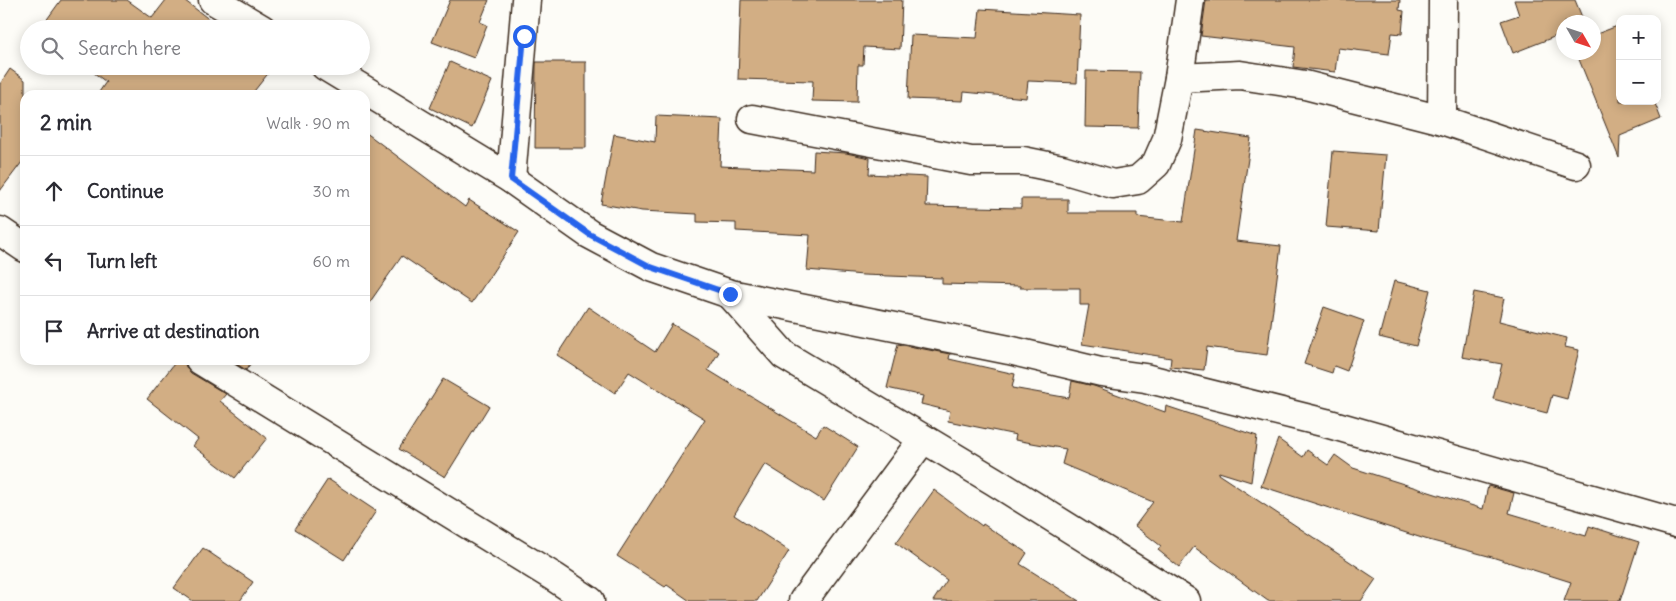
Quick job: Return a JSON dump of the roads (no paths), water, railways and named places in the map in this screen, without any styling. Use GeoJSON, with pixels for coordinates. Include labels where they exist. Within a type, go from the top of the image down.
{"type":"FeatureCollection","features":[{"type":"Feature","properties":{"kind":"street"},"geometry":{"type":"LineString","coordinates":[[213,0],[247,20]]}},
{"type":"Feature","properties":{"kind":"street"},"geometry":{"type":"LineString","coordinates":[[511,179],[526,0]]}},
{"type":"Feature","properties":{"kind":"street"},"geometry":{"type":"LineString","coordinates":[[752,119],[971,161],[1023,161],[1062,169],[1113,184],[1138,180],[1156,164],[1167,139],[1179,78],[1190,0]]}},
{"type":"Feature","properties":{"kind":"street"},"geometry":{"type":"LineString","coordinates":[[1442,120],[1443,0]]}},
{"type":"Feature","properties":{"kind":"street"},"geometry":{"type":"LineString","coordinates":[[340,75],[365,90]]}},
{"type":"Feature","properties":{"kind":"street"},"geometry":{"type":"LineString","coordinates":[[1179,78],[1240,75],[1305,85],[1442,120],[1576,165]]}},
{"type":"Feature","properties":{"kind":"street"},"geometry":{"type":"LineString","coordinates":[[370,93],[511,179],[589,234],[651,267],[730,294],[1009,350],[1101,372],[1145,378],[1326,423],[1676,523]]}},
{"type":"Feature","properties":{"kind":"street"},"geometry":{"type":"LineString","coordinates":[[0,231],[20,245]]}},
{"type":"Feature","properties":{"kind":"street"},"geometry":{"type":"LineString","coordinates":[[730,294],[784,355],[994,481],[1186,601]]}},
{"type":"Feature","properties":{"kind":"street"},"geometry":{"type":"LineString","coordinates":[[208,365],[590,601]]}},
{"type":"Feature","properties":{"kind":"street"},"geometry":{"type":"LineString","coordinates":[[803,601],[923,439]]}}]}
